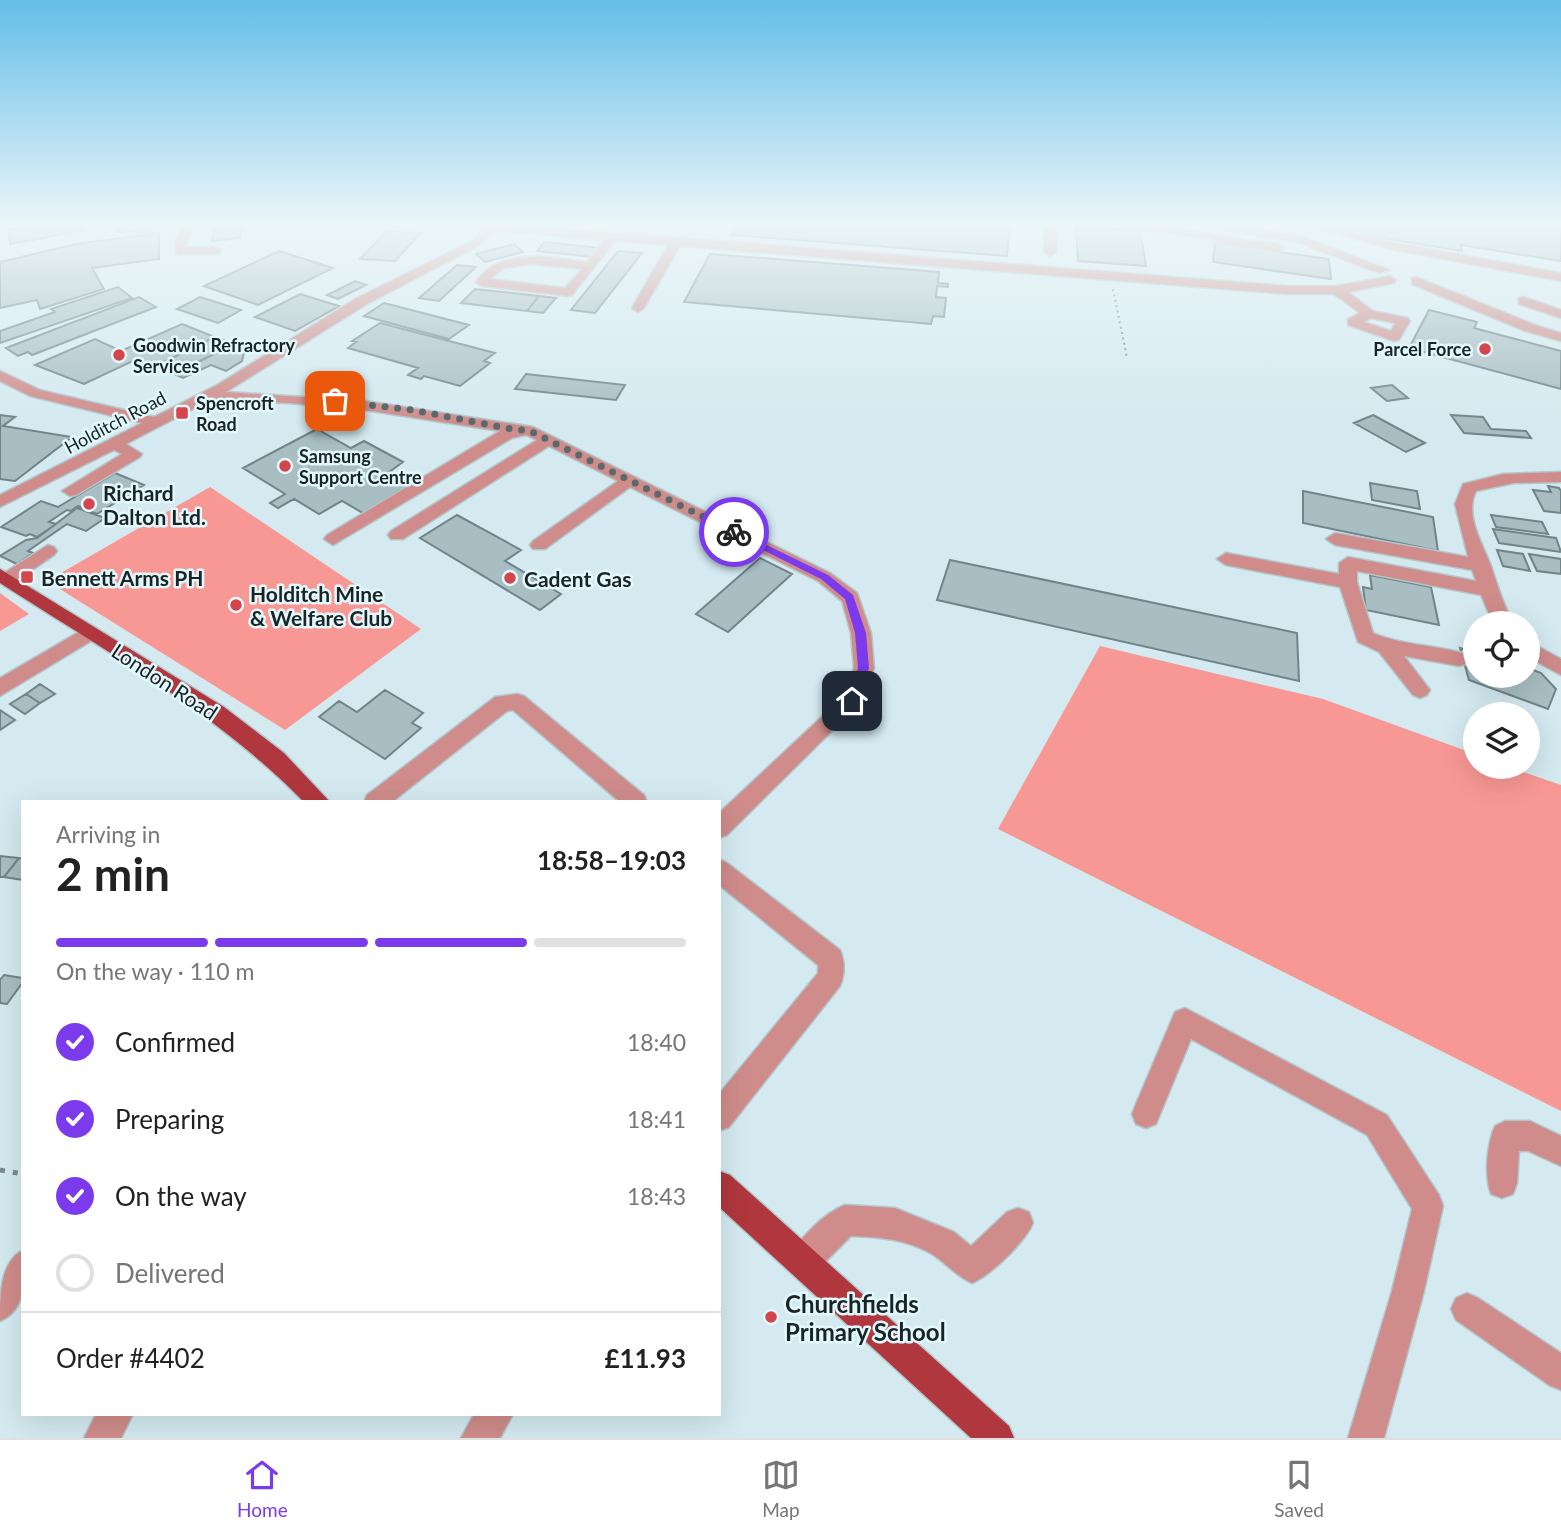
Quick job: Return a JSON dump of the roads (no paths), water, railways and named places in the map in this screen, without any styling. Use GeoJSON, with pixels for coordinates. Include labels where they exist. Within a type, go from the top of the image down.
{"type":"FeatureCollection","features":[{"type":"Feature","properties":{"kind":"main road","name":"London Road"},"geometry":{"type":"LineString","coordinates":[[3,577],[217,713],[276,758],[313,800]]}},
{"type":"Feature","properties":{"kind":"main road"},"geometry":{"type":"LineString","coordinates":[[721,1188],[997,1438]]}},
{"type":"Feature","properties":{"kind":"street","name":"Holditch Road"},"geometry":{"type":"LineString","coordinates":[[0,502],[207,396],[382,290]]}},
{"type":"Feature","properties":{"kind":"street"},"geometry":{"type":"LineString","coordinates":[[552,290],[570,290]]}},
{"type":"Feature","properties":{"kind":"street"},"geometry":{"type":"LineString","coordinates":[[638,308],[648,290]]}},
{"type":"Feature","properties":{"kind":"street"},"geometry":{"type":"LineString","coordinates":[[1337,290],[1369,314]]}},
{"type":"Feature","properties":{"kind":"street"},"geometry":{"type":"LineString","coordinates":[[1438,290],[1530,328],[1561,337]]}},
{"type":"Feature","properties":{"kind":"street"},"geometry":{"type":"LineString","coordinates":[[1524,301],[1561,314]]}},
{"type":"Feature","properties":{"kind":"street"},"geometry":{"type":"LineString","coordinates":[[0,375],[35,393],[156,422]]}},
{"type":"Feature","properties":{"kind":"street"},"geometry":{"type":"LineString","coordinates":[[207,396],[271,396],[383,405],[528,430],[824,577],[850,598],[861,633],[864,668],[852,701],[721,826]]}},
{"type":"Feature","properties":{"kind":"street"},"geometry":{"type":"LineString","coordinates":[[333,539],[517,430]]}},
{"type":"Feature","properties":{"kind":"street"},"geometry":{"type":"LineString","coordinates":[[397,535],[548,440]]}},
{"type":"Feature","properties":{"kind":"street"},"geometry":{"type":"LineString","coordinates":[[70,491],[134,454],[114,444]]}},
{"type":"Feature","properties":{"kind":"street"},"geometry":{"type":"LineString","coordinates":[[1498,611],[1463,504],[1469,488],[1492,479],[1516,476],[1561,477]]}},
{"type":"Feature","properties":{"kind":"street"},"geometry":{"type":"LineString","coordinates":[[539,545],[630,480]]}},
{"type":"Feature","properties":{"kind":"street"},"geometry":{"type":"LineString","coordinates":[[1335,539],[1482,566]]}},
{"type":"Feature","properties":{"kind":"street"},"geometry":{"type":"LineString","coordinates":[[3,577],[48,551]]}},
{"type":"Feature","properties":{"kind":"street"},"geometry":{"type":"LineString","coordinates":[[1226,559],[1348,582]]}},
{"type":"Feature","properties":{"kind":"street"},"geometry":{"type":"LineString","coordinates":[[1459,659],[1421,650],[1386,647],[1365,637],[1348,582],[1348,563],[1489,590]]}},
{"type":"Feature","properties":{"kind":"street"},"geometry":{"type":"LineString","coordinates":[[0,688],[89,633]]}},
{"type":"Feature","properties":{"kind":"street"},"geometry":{"type":"LineString","coordinates":[[1386,647],[1420,690]]}},
{"type":"Feature","properties":{"kind":"street"},"geometry":{"type":"LineString","coordinates":[[1540,655],[1561,668]]}},
{"type":"Feature","properties":{"kind":"street"},"geometry":{"type":"LineString","coordinates":[[378,800],[502,703],[517,702],[634,800]]}},
{"type":"Feature","properties":{"kind":"street"},"geometry":{"type":"LineString","coordinates":[[721,872],[831,959],[831,977],[721,1114]]}},
{"type":"Feature","properties":{"kind":"street"},"geometry":{"type":"LineString","coordinates":[[1146,1114],[1185,1021],[1377,1125],[1428,1206],[1408,1291],[1366,1438]]}},
{"type":"Feature","properties":{"kind":"street"},"geometry":{"type":"LineString","coordinates":[[1502,1183],[1505,1136],[1530,1136],[1561,1151]]}},
{"type":"Feature","properties":{"kind":"street"},"geometry":{"type":"LineString","coordinates":[[803,1262],[845,1220],[895,1223],[943,1243],[972,1267],[1018,1223]]}},
{"type":"Feature","properties":{"kind":"street"},"geometry":{"type":"LineString","coordinates":[[0,1305],[21,1269]]}},
{"type":"Feature","properties":{"kind":"street"},"geometry":{"type":"LineString","coordinates":[[1467,1309],[1561,1373]]}},
{"type":"Feature","properties":{"kind":"street"},"geometry":{"type":"LineString","coordinates":[[101,1438],[115,1416]]}},
{"type":"Feature","properties":{"kind":"street"},"geometry":{"type":"LineString","coordinates":[[478,1438],[494,1416]]}},
{"type":"Feature","properties":{"kind":"place","name":"Parcel Force"},"geometry":{"type":"Point","coordinates":[1485,349]}},
{"type":"Feature","properties":{"kind":"place","name":"Goodwin Refractory Services"},"geometry":{"type":"Point","coordinates":[119,355]}},
{"type":"Feature","properties":{"kind":"place","name":"Spencroft Road"},"geometry":{"type":"Point","coordinates":[182,413]}},
{"type":"Feature","properties":{"kind":"place","name":"Samsung Support Centre"},"geometry":{"type":"Point","coordinates":[285,466]}},
{"type":"Feature","properties":{"kind":"place","name":"Richard Dalton Ltd."},"geometry":{"type":"Point","coordinates":[89,504]}},
{"type":"Feature","properties":{"kind":"place","name":"Bennett Arms PH"},"geometry":{"type":"Point","coordinates":[27,577]}},
{"type":"Feature","properties":{"kind":"place","name":"Cadent Gas"},"geometry":{"type":"Point","coordinates":[510,578]}},
{"type":"Feature","properties":{"kind":"place","name":"Holditch Mine & Welfare Club"},"geometry":{"type":"Point","coordinates":[236,605]}},
{"type":"Feature","properties":{"kind":"place","name":"Churchfields Primary School"},"geometry":{"type":"Point","coordinates":[771,1317]}}]}
